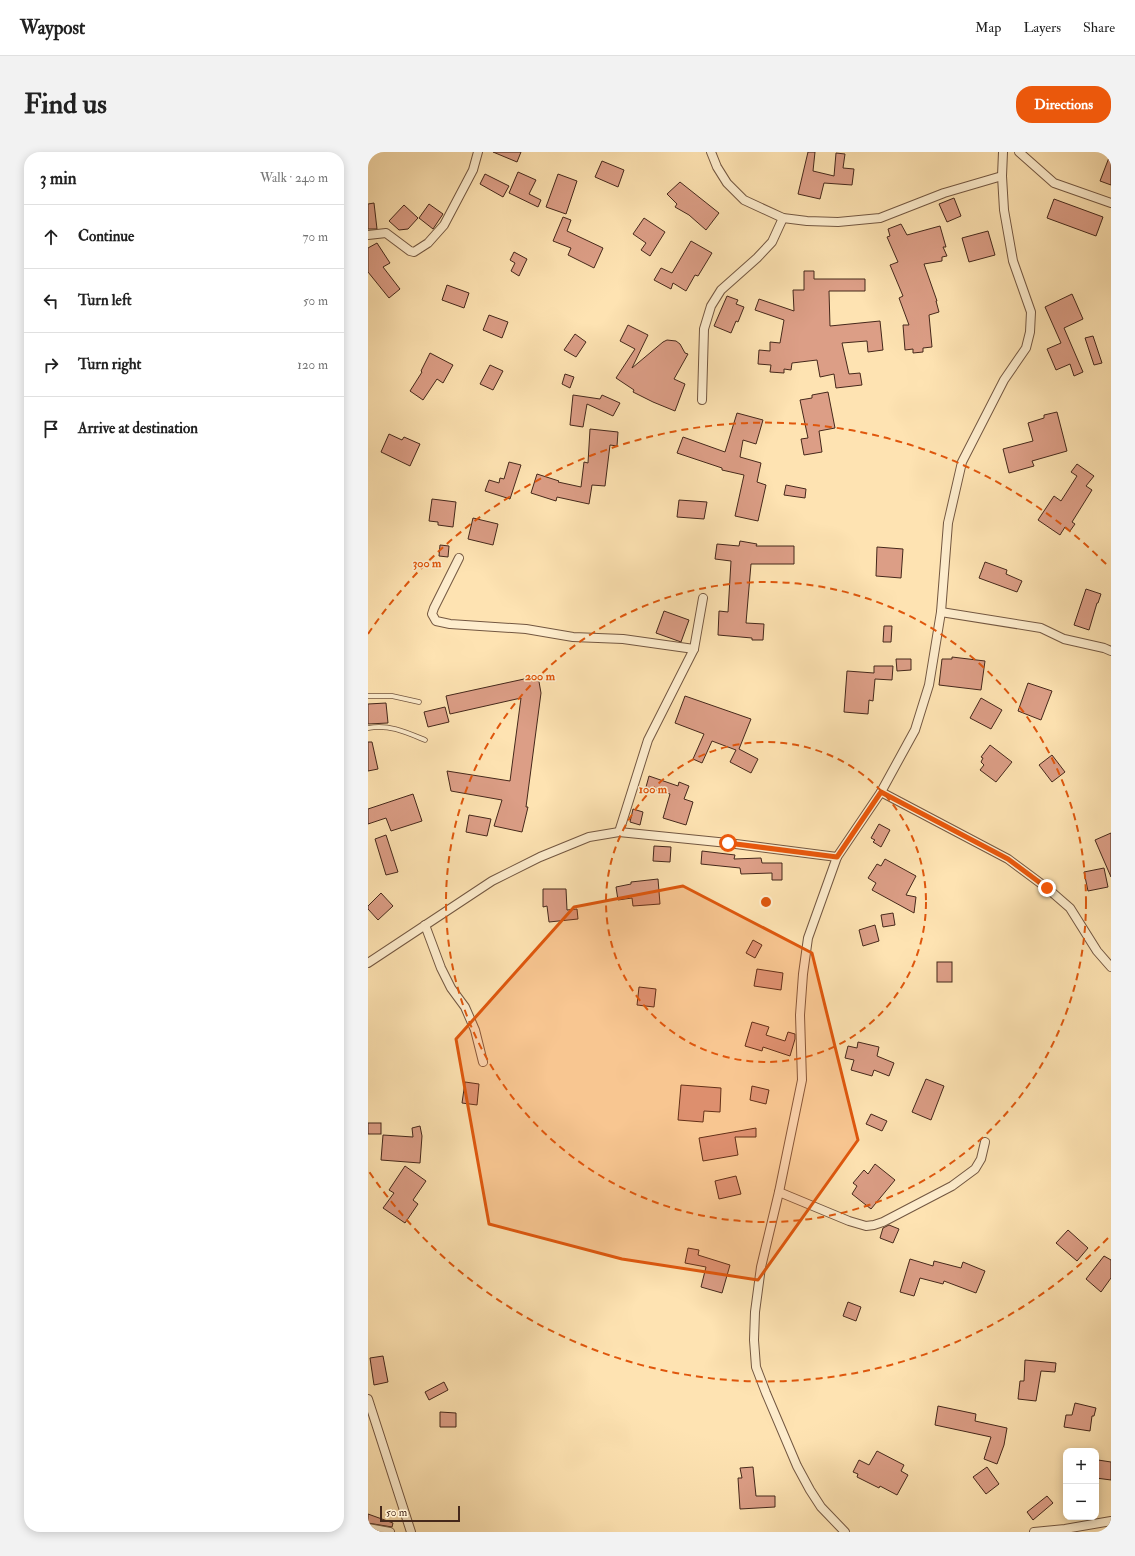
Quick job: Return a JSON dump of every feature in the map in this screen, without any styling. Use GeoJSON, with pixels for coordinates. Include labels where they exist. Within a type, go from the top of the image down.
{"type":"FeatureCollection","features":[{"type":"Feature","properties":{"kind":"street"},"geometry":{"type":"LineString","coordinates":[[368,235],[380,233],[390,234],[400,244],[414,252],[428,242],[444,225],[473,170],[478,152]]}},
{"type":"Feature","properties":{"kind":"street"},"geometry":{"type":"LineString","coordinates":[[711,152],[717,167],[727,183],[744,200],[783,218],[838,222],[880,218],[944,193],[1002,176]]}},
{"type":"Feature","properties":{"kind":"street"},"geometry":{"type":"LineString","coordinates":[[845,1532],[821,1507],[800,1472],[756,1367],[754,1340],[755,1312],[761,1267],[779,1192],[802,1080],[800,1015],[803,974],[808,938],[837,857],[881,792],[915,730],[929,685],[941,612],[948,523],[962,462],[1004,380],[1026,348],[1030,332],[1031,312],[1009,246],[1004,210],[1002,176],[1003,152]]}},
{"type":"Feature","properties":{"kind":"street"},"geometry":{"type":"LineString","coordinates":[[1019,152],[1054,183],[1111,202]]}},
{"type":"Feature","properties":{"kind":"street"},"geometry":{"type":"LineString","coordinates":[[702,400],[704,329],[711,306],[721,290],[757,258],[772,242],[783,218]]}},
{"type":"Feature","properties":{"kind":"street"},"geometry":{"type":"LineString","coordinates":[[459,558],[434,608],[432,614],[436,621],[450,624],[526,629],[573,637],[622,639],[694,649]]}},
{"type":"Feature","properties":{"kind":"street"},"geometry":{"type":"LineString","coordinates":[[619,832],[648,740],[694,649],[704,598]]}},
{"type":"Feature","properties":{"kind":"street"},"geometry":{"type":"LineString","coordinates":[[941,612],[1040,628],[1064,639],[1111,651]]}},
{"type":"Feature","properties":{"kind":"street"},"geometry":{"type":"LineString","coordinates":[[881,792],[1008,859],[1047,888],[1070,908],[1097,951],[1111,967]]}},
{"type":"Feature","properties":{"kind":"street"},"geometry":{"type":"LineString","coordinates":[[368,963],[492,880],[540,857],[589,837],[619,832],[728,843],[837,857]]}},
{"type":"Feature","properties":{"kind":"street"},"geometry":{"type":"LineString","coordinates":[[425,925],[441,968],[451,988],[465,1007],[476,1030],[483,1062]]}},
{"type":"Feature","properties":{"kind":"street"},"geometry":{"type":"LineString","coordinates":[[779,1192],[849,1221],[866,1226],[874,1225],[884,1222],[921,1201],[952,1186],[975,1169],[981,1160],[985,1142]]}},
{"type":"Feature","properties":{"kind":"street"},"geometry":{"type":"LineString","coordinates":[[368,1399],[411,1532]]}},
{"type":"Feature","properties":{"kind":"street"},"geometry":{"type":"LineString","coordinates":[[1034,1532],[1111,1522]]}},
{"type":"Feature","properties":{"kind":"street"},"geometry":{"type":"LineString","coordinates":[[368,1528],[390,1532]]}},
{"type":"Feature","properties":{"kind":"lane"},"geometry":{"type":"LineString","coordinates":[[368,696],[392,696],[418,702]]}},
{"type":"Feature","properties":{"kind":"lane"},"geometry":{"type":"LineString","coordinates":[[368,728],[378,726],[394,728],[426,740]]}},
{"type":"Feature","properties":{"kind":"highlighted area"},"geometry":{"type":"Polygon","coordinates":[[[683,886],[812,953],[858,1140],[758,1280],[622,1259],[489,1224],[456,1039],[574,907],[683,886]]]}},
{"type":"Feature","properties":{"kind":"building"},"geometry":{"type":"Polygon","coordinates":[[[493,152],[521,152],[517,162],[493,152]]]}},
{"type":"Feature","properties":{"kind":"building"},"geometry":{"type":"Polygon","coordinates":[[[808,152],[815,152],[813,171],[834,176],[836,153],[845,154],[843,168],[854,169],[852,185],[824,183],[820,199],[798,194],[808,152]]]}},
{"type":"Feature","properties":{"kind":"building"},"geometry":{"type":"Polygon","coordinates":[[[1111,155],[1111,185],[1100,181],[1111,155]]]}},
{"type":"Feature","properties":{"kind":"building"},"geometry":{"type":"Polygon","coordinates":[[[602,161],[624,170],[618,187],[595,177],[602,161]]]}},
{"type":"Feature","properties":{"kind":"building"},"geometry":{"type":"Polygon","coordinates":[[[518,172],[536,180],[529,194],[541,200],[538,207],[509,193],[518,172]]]}},
{"type":"Feature","properties":{"kind":"building"},"geometry":{"type":"Polygon","coordinates":[[[485,174],[509,186],[503,197],[480,184],[485,174]]]}},
{"type":"Feature","properties":{"kind":"building"},"geometry":{"type":"Polygon","coordinates":[[[558,174],[577,181],[566,214],[546,207],[558,174]]]}},
{"type":"Feature","properties":{"kind":"building"},"geometry":{"type":"Polygon","coordinates":[[[680,182],[719,213],[706,230],[689,215],[675,207],[677,204],[667,194],[680,182]]]}},
{"type":"Feature","properties":{"kind":"building"},"geometry":{"type":"Polygon","coordinates":[[[954,198],[961,216],[947,222],[939,204],[954,198]]]}},
{"type":"Feature","properties":{"kind":"building"},"geometry":{"type":"Polygon","coordinates":[[[1054,199],[1103,217],[1096,236],[1047,218],[1054,199]]]}},
{"type":"Feature","properties":{"kind":"building"},"geometry":{"type":"Polygon","coordinates":[[[374,203],[377,229],[368,229],[368,204],[374,203]]]}},
{"type":"Feature","properties":{"kind":"building"},"geometry":{"type":"Polygon","coordinates":[[[429,204],[443,214],[433,229],[419,218],[429,204]]]}},
{"type":"Feature","properties":{"kind":"building"},"geometry":{"type":"Polygon","coordinates":[[[404,205],[418,218],[408,229],[399,230],[389,221],[404,205]]]}},
{"type":"Feature","properties":{"kind":"building"},"geometry":{"type":"Polygon","coordinates":[[[563,217],[571,220],[567,231],[603,248],[594,268],[568,255],[571,248],[553,241],[563,217]]]}},
{"type":"Feature","properties":{"kind":"building"},"geometry":{"type":"Polygon","coordinates":[[[644,218],[665,232],[650,256],[641,250],[646,243],[633,234],[644,218]]]}},
{"type":"Feature","properties":{"kind":"building"},"geometry":{"type":"Polygon","coordinates":[[[901,224],[907,235],[940,226],[946,247],[943,247],[947,256],[942,257],[942,261],[924,264],[937,301],[939,312],[929,315],[932,347],[923,348],[923,352],[913,353],[913,349],[905,350],[903,325],[909,325],[899,298],[903,296],[890,265],[898,262],[887,237],[890,236],[888,229],[901,224]]]}},
{"type":"Feature","properties":{"kind":"building"},"geometry":{"type":"Polygon","coordinates":[[[988,231],[995,255],[969,262],[962,238],[988,231]]]}},
{"type":"Feature","properties":{"kind":"building"},"geometry":{"type":"Polygon","coordinates":[[[691,241],[712,253],[698,276],[695,275],[686,291],[673,283],[671,289],[654,280],[661,268],[672,273],[691,241]]]}},
{"type":"Feature","properties":{"kind":"building"},"geometry":{"type":"Polygon","coordinates":[[[377,243],[390,263],[383,267],[400,289],[389,298],[368,272],[368,248],[377,243]]]}},
{"type":"Feature","properties":{"kind":"building"},"geometry":{"type":"Polygon","coordinates":[[[514,252],[527,259],[519,276],[511,271],[515,263],[510,260],[514,252]]]}},
{"type":"Feature","properties":{"kind":"building"},"geometry":{"type":"Polygon","coordinates":[[[804,271],[814,271],[814,279],[865,279],[865,291],[829,291],[830,326],[880,321],[883,350],[868,352],[867,341],[842,343],[849,374],[860,373],[862,385],[836,388],[834,374],[820,377],[817,360],[792,363],[791,370],[784,369],[784,373],[770,372],[771,365],[758,364],[759,350],[770,351],[770,342],[780,343],[784,320],[755,310],[759,299],[794,311],[793,290],[804,290],[804,271]]]}},
{"type":"Feature","properties":{"kind":"building"},"geometry":{"type":"Polygon","coordinates":[[[447,285],[469,293],[464,308],[442,300],[447,285]]]}},
{"type":"Feature","properties":{"kind":"building"},"geometry":{"type":"Polygon","coordinates":[[[1072,294],[1083,319],[1064,328],[1083,372],[1074,376],[1070,364],[1056,370],[1047,349],[1061,343],[1045,307],[1072,294]]]}},
{"type":"Feature","properties":{"kind":"building"},"geometry":{"type":"Polygon","coordinates":[[[727,296],[738,300],[736,304],[744,307],[738,322],[736,321],[731,333],[714,326],[727,296]]]}},
{"type":"Feature","properties":{"kind":"building"},"geometry":{"type":"Polygon","coordinates":[[[489,315],[508,322],[502,338],[483,330],[489,315]]]}},
{"type":"Feature","properties":{"kind":"building"},"geometry":{"type":"Polygon","coordinates":[[[628,325],[648,335],[632,368],[667,340],[676,341],[680,344],[685,353],[688,354],[674,379],[685,384],[675,411],[633,392],[634,390],[616,378],[635,349],[620,341],[628,325]]]}},
{"type":"Feature","properties":{"kind":"building"},"geometry":{"type":"Polygon","coordinates":[[[575,334],[586,342],[576,357],[564,350],[575,334]]]}},
{"type":"Feature","properties":{"kind":"building"},"geometry":{"type":"Polygon","coordinates":[[[1093,336],[1102,363],[1094,365],[1085,338],[1093,336]]]}},
{"type":"Feature","properties":{"kind":"building"},"geometry":{"type":"Polygon","coordinates":[[[430,353],[453,365],[443,383],[437,379],[423,400],[410,391],[422,372],[421,371],[430,353]]]}},
{"type":"Feature","properties":{"kind":"building"},"geometry":{"type":"Polygon","coordinates":[[[490,365],[503,371],[493,390],[480,384],[490,365]]]}},
{"type":"Feature","properties":{"kind":"building"},"geometry":{"type":"Polygon","coordinates":[[[565,374],[574,377],[570,388],[562,384],[565,374]]]}},
{"type":"Feature","properties":{"kind":"building"},"geometry":{"type":"Polygon","coordinates":[[[828,392],[835,428],[819,431],[822,452],[804,455],[801,439],[808,438],[800,400],[812,398],[812,395],[828,392]]]}},
{"type":"Feature","properties":{"kind":"building"},"geometry":{"type":"Polygon","coordinates":[[[573,395],[600,399],[602,395],[620,403],[613,416],[587,404],[583,427],[570,425],[573,395]]]}},
{"type":"Feature","properties":{"kind":"building"},"geometry":{"type":"Polygon","coordinates":[[[1057,412],[1067,451],[1032,461],[1034,466],[1009,473],[1003,449],[1033,441],[1028,423],[1044,418],[1044,415],[1057,412]]]}},
{"type":"Feature","properties":{"kind":"building"},"geometry":{"type":"Polygon","coordinates":[[[737,413],[763,420],[756,444],[743,440],[740,457],[761,463],[757,482],[766,485],[758,521],[735,516],[744,475],[722,470],[722,468],[677,453],[683,437],[725,452],[737,413]]]}},
{"type":"Feature","properties":{"kind":"building"},"geometry":{"type":"Polygon","coordinates":[[[590,429],[618,432],[617,446],[610,445],[605,486],[592,485],[589,504],[557,497],[556,501],[531,493],[537,474],[559,481],[558,482],[581,487],[584,462],[588,463],[590,429]]]}},
{"type":"Feature","properties":{"kind":"building"},"geometry":{"type":"Polygon","coordinates":[[[389,434],[402,440],[404,437],[420,444],[410,466],[381,452],[389,434]]]}},
{"type":"Feature","properties":{"kind":"building"},"geometry":{"type":"Polygon","coordinates":[[[509,462],[521,465],[510,499],[485,491],[489,480],[499,483],[500,478],[504,479],[509,462]]]}},
{"type":"Feature","properties":{"kind":"building"},"geometry":{"type":"Polygon","coordinates":[[[1077,464],[1094,476],[1086,486],[1092,490],[1072,522],[1075,524],[1070,531],[1065,527],[1060,535],[1038,520],[1054,496],[1061,501],[1077,476],[1071,472],[1077,464]]]}},
{"type":"Feature","properties":{"kind":"building"},"geometry":{"type":"Polygon","coordinates":[[[786,485],[806,489],[805,498],[784,495],[786,485]]]}},
{"type":"Feature","properties":{"kind":"building"},"geometry":{"type":"Polygon","coordinates":[[[432,499],[456,502],[453,527],[438,525],[438,522],[429,521],[432,499]]]}},
{"type":"Feature","properties":{"kind":"building"},"geometry":{"type":"Polygon","coordinates":[[[679,500],[707,502],[704,519],[677,517],[679,500]]]}},
{"type":"Feature","properties":{"kind":"building"},"geometry":{"type":"Polygon","coordinates":[[[473,518],[498,524],[493,545],[468,539],[473,518]]]}},
{"type":"Feature","properties":{"kind":"building"},"geometry":{"type":"Polygon","coordinates":[[[740,541],[757,544],[756,546],[794,546],[794,564],[751,564],[746,623],[764,624],[763,640],[752,640],[752,638],[718,635],[719,611],[728,612],[731,561],[715,559],[717,544],[739,546],[740,541]]]}},
{"type":"Feature","properties":{"kind":"building"},"geometry":{"type":"Polygon","coordinates":[[[440,545],[449,546],[448,557],[439,556],[440,545]]]}},
{"type":"Feature","properties":{"kind":"building"},"geometry":{"type":"Polygon","coordinates":[[[877,547],[903,549],[901,578],[876,576],[877,547]]]}},
{"type":"Feature","properties":{"kind":"building"},"geometry":{"type":"Polygon","coordinates":[[[985,562],[1007,570],[1006,574],[1022,581],[1017,592],[979,578],[985,562]]]}},
{"type":"Feature","properties":{"kind":"building"},"geometry":{"type":"Polygon","coordinates":[[[1086,589],[1101,594],[1089,630],[1074,625],[1086,589]]]}},
{"type":"Feature","properties":{"kind":"building"},"geometry":{"type":"Polygon","coordinates":[[[664,611],[689,620],[681,642],[656,633],[664,611]]]}},
{"type":"Feature","properties":{"kind":"building"},"geometry":{"type":"Polygon","coordinates":[[[884,626],[892,626],[891,642],[883,642],[884,626]]]}},
{"type":"Feature","properties":{"kind":"building"},"geometry":{"type":"Polygon","coordinates":[[[952,657],[985,661],[981,690],[939,685],[942,659],[952,659],[952,657]]]}},
{"type":"Feature","properties":{"kind":"building"},"geometry":{"type":"Polygon","coordinates":[[[896,659],[911,659],[911,670],[897,671],[896,659]]]}},
{"type":"Feature","properties":{"kind":"building"},"geometry":{"type":"Polygon","coordinates":[[[874,666],[893,666],[892,680],[875,679],[873,701],[869,700],[868,714],[844,712],[847,671],[874,673],[874,666]]]}},
{"type":"Feature","properties":{"kind":"building"},"geometry":{"type":"Polygon","coordinates":[[[538,676],[541,693],[526,807],[528,807],[522,832],[494,826],[502,800],[451,791],[447,771],[510,781],[521,698],[450,714],[446,696],[538,676]]]}},
{"type":"Feature","properties":{"kind":"building"},"geometry":{"type":"Polygon","coordinates":[[[1028,683],[1052,691],[1041,720],[1018,711],[1028,683]]]}},
{"type":"Feature","properties":{"kind":"building"},"geometry":{"type":"Polygon","coordinates":[[[685,696],[751,719],[739,749],[758,759],[751,773],[730,762],[736,750],[712,741],[702,763],[693,759],[704,734],[675,723],[685,696]]]}},
{"type":"Feature","properties":{"kind":"building"},"geometry":{"type":"Polygon","coordinates":[[[981,698],[1002,710],[991,729],[970,718],[981,698]]]}},
{"type":"Feature","properties":{"kind":"building"},"geometry":{"type":"Polygon","coordinates":[[[386,703],[388,723],[368,724],[368,704],[386,703]]]}},
{"type":"Feature","properties":{"kind":"building"},"geometry":{"type":"Polygon","coordinates":[[[445,707],[449,722],[428,727],[424,712],[445,707]]]}},
{"type":"Feature","properties":{"kind":"building"},"geometry":{"type":"Polygon","coordinates":[[[368,742],[372,742],[378,769],[368,771],[368,742]]]}},
{"type":"Feature","properties":{"kind":"building"},"geometry":{"type":"Polygon","coordinates":[[[990,745],[1012,762],[996,782],[980,770],[984,765],[981,762],[983,758],[981,757],[990,745]]]}},
{"type":"Feature","properties":{"kind":"building"},"geometry":{"type":"Polygon","coordinates":[[[1052,755],[1065,772],[1052,782],[1039,765],[1052,755]]]}},
{"type":"Feature","properties":{"kind":"building"},"geometry":{"type":"Polygon","coordinates":[[[649,776],[678,786],[679,782],[689,786],[684,799],[693,802],[686,825],[663,818],[670,794],[646,787],[649,776]]]}},
{"type":"Feature","properties":{"kind":"building"},"geometry":{"type":"Polygon","coordinates":[[[413,794],[422,821],[391,831],[386,818],[368,824],[368,809],[413,794]]]}},
{"type":"Feature","properties":{"kind":"building"},"geometry":{"type":"Polygon","coordinates":[[[633,809],[643,812],[640,825],[630,822],[633,809]]]}},
{"type":"Feature","properties":{"kind":"building"},"geometry":{"type":"Polygon","coordinates":[[[469,815],[491,819],[487,836],[466,832],[469,815]]]}},
{"type":"Feature","properties":{"kind":"building"},"geometry":{"type":"Polygon","coordinates":[[[879,824],[890,830],[881,847],[873,842],[875,840],[871,838],[879,824]]]}},
{"type":"Feature","properties":{"kind":"building"},"geometry":{"type":"Polygon","coordinates":[[[1111,833],[1111,877],[1095,840],[1111,833]]]}},
{"type":"Feature","properties":{"kind":"building"},"geometry":{"type":"Polygon","coordinates":[[[386,835],[398,872],[386,875],[375,839],[386,835]]]}},
{"type":"Feature","properties":{"kind":"building"},"geometry":{"type":"Polygon","coordinates":[[[654,846],[671,847],[670,862],[653,861],[654,846]]]}},
{"type":"Feature","properties":{"kind":"building"},"geometry":{"type":"Polygon","coordinates":[[[702,851],[735,855],[734,859],[761,858],[762,863],[782,863],[782,880],[772,880],[772,873],[741,874],[740,868],[701,864],[702,851]]]}},
{"type":"Feature","properties":{"kind":"building"},"geometry":{"type":"Polygon","coordinates":[[[885,859],[916,876],[906,895],[916,897],[914,913],[872,890],[876,883],[868,878],[877,864],[881,866],[885,859]]]}},
{"type":"Feature","properties":{"kind":"building"},"geometry":{"type":"Polygon","coordinates":[[[1104,868],[1108,887],[1088,891],[1084,872],[1104,868]]]}},
{"type":"Feature","properties":{"kind":"building"},"geometry":{"type":"Polygon","coordinates":[[[658,879],[660,904],[633,906],[632,898],[618,900],[616,887],[631,884],[631,882],[658,879]]]}},
{"type":"Feature","properties":{"kind":"building"},"geometry":{"type":"Polygon","coordinates":[[[543,889],[566,889],[567,910],[577,909],[578,919],[549,922],[547,906],[543,907],[543,889]]]}},
{"type":"Feature","properties":{"kind":"building"},"geometry":{"type":"Polygon","coordinates":[[[381,893],[393,906],[378,920],[368,909],[368,906],[381,893]]]}},
{"type":"Feature","properties":{"kind":"building"},"geometry":{"type":"Polygon","coordinates":[[[893,913],[895,925],[883,927],[881,915],[893,913]]]}},
{"type":"Feature","properties":{"kind":"building"},"geometry":{"type":"Polygon","coordinates":[[[875,925],[879,941],[863,946],[859,930],[875,925]]]}},
{"type":"Feature","properties":{"kind":"building"},"geometry":{"type":"Polygon","coordinates":[[[753,940],[762,945],[755,958],[746,953],[753,940]]]}},
{"type":"Feature","properties":{"kind":"building"},"geometry":{"type":"Polygon","coordinates":[[[937,962],[952,962],[952,982],[937,982],[937,962]]]}},
{"type":"Feature","properties":{"kind":"building"},"geometry":{"type":"Polygon","coordinates":[[[757,969],[783,973],[781,990],[754,986],[757,969]]]}},
{"type":"Feature","properties":{"kind":"building"},"geometry":{"type":"Polygon","coordinates":[[[639,987],[656,989],[654,1007],[637,1005],[639,987]]]}},
{"type":"Feature","properties":{"kind":"building"},"geometry":{"type":"Polygon","coordinates":[[[752,1022],[769,1027],[766,1035],[785,1041],[788,1032],[795,1034],[790,1056],[763,1047],[762,1051],[745,1046],[752,1022]]]}},
{"type":"Feature","properties":{"kind":"building"},"geometry":{"type":"Polygon","coordinates":[[[858,1042],[879,1047],[877,1056],[894,1063],[889,1076],[874,1070],[872,1076],[851,1070],[854,1060],[845,1058],[848,1046],[857,1048],[858,1042]]]}},
{"type":"Feature","properties":{"kind":"building"},"geometry":{"type":"Polygon","coordinates":[[[926,1079],[944,1086],[931,1120],[912,1112],[926,1079]]]}},
{"type":"Feature","properties":{"kind":"building"},"geometry":{"type":"Polygon","coordinates":[[[465,1082],[479,1084],[477,1105],[462,1103],[465,1082]]]}},
{"type":"Feature","properties":{"kind":"building"},"geometry":{"type":"Polygon","coordinates":[[[681,1085],[721,1088],[720,1112],[704,1111],[703,1122],[678,1120],[681,1085]]]}},
{"type":"Feature","properties":{"kind":"building"},"geometry":{"type":"Polygon","coordinates":[[[752,1086],[769,1090],[766,1104],[750,1100],[752,1086]]]}},
{"type":"Feature","properties":{"kind":"building"},"geometry":{"type":"Polygon","coordinates":[[[871,1114],[887,1121],[882,1131],[866,1124],[871,1114]]]}},
{"type":"Feature","properties":{"kind":"building"},"geometry":{"type":"Polygon","coordinates":[[[368,1123],[381,1123],[381,1134],[368,1134],[368,1123]]]}},
{"type":"Feature","properties":{"kind":"building"},"geometry":{"type":"Polygon","coordinates":[[[420,1126],[422,1136],[420,1163],[381,1160],[383,1135],[413,1137],[412,1128],[420,1126]]]}},
{"type":"Feature","properties":{"kind":"building"},"geometry":{"type":"Polygon","coordinates":[[[756,1128],[756,1137],[735,1137],[738,1155],[703,1161],[699,1138],[756,1128]]]}},
{"type":"Feature","properties":{"kind":"building"},"geometry":{"type":"Polygon","coordinates":[[[875,1164],[895,1180],[871,1209],[852,1194],[857,1186],[853,1183],[864,1170],[868,1174],[875,1164]]]}},
{"type":"Feature","properties":{"kind":"building"},"geometry":{"type":"Polygon","coordinates":[[[405,1166],[426,1181],[413,1200],[418,1204],[405,1223],[383,1208],[394,1193],[389,1190],[405,1166]]]}},
{"type":"Feature","properties":{"kind":"building"},"geometry":{"type":"Polygon","coordinates":[[[736,1176],[741,1194],[719,1199],[715,1181],[736,1176]]]}},
{"type":"Feature","properties":{"kind":"building"},"geometry":{"type":"Polygon","coordinates":[[[889,1225],[899,1229],[893,1243],[880,1238],[883,1228],[889,1225]]]}},
{"type":"Feature","properties":{"kind":"building"},"geometry":{"type":"Polygon","coordinates":[[[1068,1230],[1088,1248],[1077,1261],[1056,1243],[1068,1230]]]}},
{"type":"Feature","properties":{"kind":"building"},"geometry":{"type":"Polygon","coordinates":[[[688,1248],[699,1250],[698,1255],[730,1265],[722,1293],[701,1287],[706,1267],[685,1263],[688,1248]]]}},
{"type":"Feature","properties":{"kind":"building"},"geometry":{"type":"Polygon","coordinates":[[[1104,1256],[1111,1260],[1111,1278],[1101,1292],[1086,1279],[1104,1256]]]}},
{"type":"Feature","properties":{"kind":"building"},"geometry":{"type":"Polygon","coordinates":[[[910,1259],[933,1266],[934,1261],[961,1268],[963,1262],[985,1271],[976,1293],[944,1281],[943,1284],[920,1278],[914,1296],[900,1292],[910,1259]]]}},
{"type":"Feature","properties":{"kind":"building"},"geometry":{"type":"Polygon","coordinates":[[[848,1302],[861,1307],[856,1321],[843,1316],[848,1302]]]}},
{"type":"Feature","properties":{"kind":"building"},"geometry":{"type":"Polygon","coordinates":[[[383,1356],[388,1382],[374,1385],[370,1358],[383,1356]]]}},
{"type":"Feature","properties":{"kind":"building"},"geometry":{"type":"Polygon","coordinates":[[[1025,1360],[1056,1363],[1055,1372],[1041,1371],[1036,1401],[1018,1399],[1020,1381],[1024,1381],[1025,1360]]]}},
{"type":"Feature","properties":{"kind":"building"},"geometry":{"type":"Polygon","coordinates":[[[444,1382],[448,1390],[429,1400],[425,1392],[444,1382]]]}},
{"type":"Feature","properties":{"kind":"building"},"geometry":{"type":"Polygon","coordinates":[[[1075,1403],[1096,1408],[1094,1416],[1092,1416],[1090,1431],[1064,1427],[1066,1415],[1072,1415],[1075,1403]]]}},
{"type":"Feature","properties":{"kind":"building"},"geometry":{"type":"Polygon","coordinates":[[[938,1406],[976,1414],[975,1421],[1007,1428],[1004,1445],[997,1464],[984,1459],[991,1437],[935,1425],[938,1406]]]}},
{"type":"Feature","properties":{"kind":"building"},"geometry":{"type":"Polygon","coordinates":[[[440,1412],[456,1413],[456,1427],[440,1427],[440,1412]]]}},
{"type":"Feature","properties":{"kind":"building"},"geometry":{"type":"Polygon","coordinates":[[[877,1451],[904,1465],[901,1471],[908,1475],[897,1495],[880,1486],[879,1488],[857,1477],[858,1474],[853,1472],[859,1460],[869,1465],[877,1451]]]}},
{"type":"Feature","properties":{"kind":"building"},"geometry":{"type":"Polygon","coordinates":[[[1099,1460],[1111,1462],[1111,1480],[1099,1478],[1099,1460]]]}},
{"type":"Feature","properties":{"kind":"building"},"geometry":{"type":"Polygon","coordinates":[[[753,1467],[756,1496],[775,1496],[775,1507],[740,1509],[738,1478],[742,1478],[740,1468],[753,1467]]]}},
{"type":"Feature","properties":{"kind":"building"},"geometry":{"type":"Polygon","coordinates":[[[987,1467],[999,1484],[986,1494],[973,1477],[987,1467]]]}},
{"type":"Feature","properties":{"kind":"building"},"geometry":{"type":"Polygon","coordinates":[[[1047,1496],[1053,1503],[1033,1520],[1027,1512],[1047,1496]]]}},
{"type":"Feature","properties":{"kind":"building"},"geometry":{"type":"Polygon","coordinates":[[[368,1514],[393,1523],[392,1527],[368,1523],[368,1514]]]}},
{"type":"Feature","properties":{"kind":"route"},"geometry":{"type":"LineString","coordinates":[[728,843],[837,857],[881,792],[1008,859],[1047,888]]}}]}
